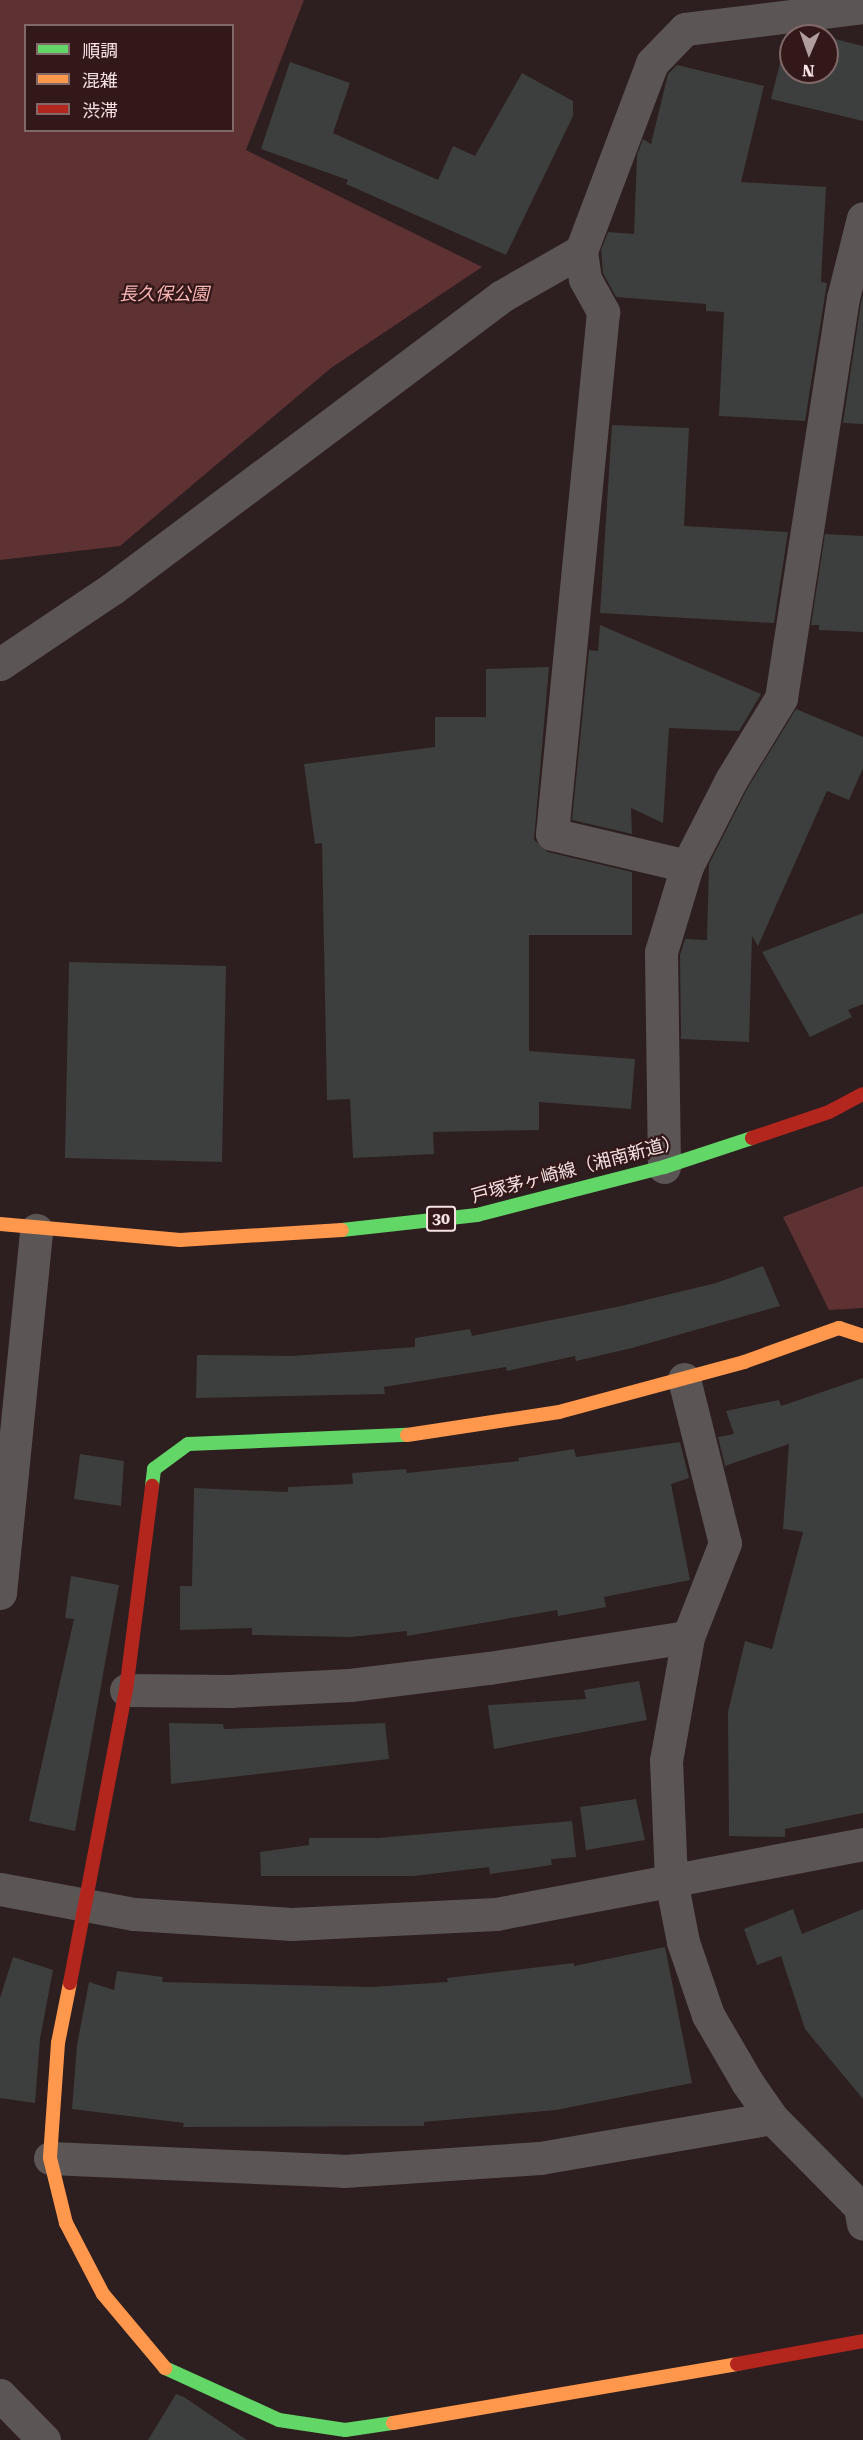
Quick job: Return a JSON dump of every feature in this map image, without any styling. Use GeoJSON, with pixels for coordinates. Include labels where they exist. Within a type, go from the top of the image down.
{"type":"FeatureCollection","features":[{"type":"Feature","properties":{"kind":"street"},"geometry":{"type":"LineString","coordinates":[[687,866],[552,834],[603,312],[585,279],[581,251],[652,63],[685,29],[863,7]]}},
{"type":"Feature","properties":{"kind":"street"},"geometry":{"type":"LineString","coordinates":[[664,1167],[661,952],[687,866],[731,780],[781,698],[843,298],[863,218]]}},
{"type":"Feature","properties":{"kind":"street"},"geometry":{"type":"LineString","coordinates":[[0,664],[113,588],[502,296],[581,251]]}},
{"type":"Feature","properties":{"kind":"street","name":"戸塚茅ヶ崎線（湘南新道）"},"geometry":{"type":"LineString","coordinates":[[0,1224],[36,1230],[180,1239],[316,1233],[477,1215],[664,1167],[829,1112],[863,1094]]}},
{"type":"Feature","properties":{"kind":"street"},"geometry":{"type":"LineString","coordinates":[[0,1593],[33,1296],[36,1230]]}},
{"type":"Feature","properties":{"kind":"street"},"geometry":{"type":"LineString","coordinates":[[863,1336],[839,1328],[684,1379],[560,1412],[397,1436],[188,1444],[154,1469],[126,1690],[58,2043],[50,2158],[66,2223],[103,2294],[165,2368],[279,2420],[345,2430],[447,2416],[863,2341]]}},
{"type":"Feature","properties":{"kind":"street"},"geometry":{"type":"LineString","coordinates":[[684,1379],[725,1544],[688,1637],[666,1760],[671,1880],[683,1942],[708,2015],[772,2118],[860,2207],[863,2224]]}},
{"type":"Feature","properties":{"kind":"street"},"geometry":{"type":"LineString","coordinates":[[126,1690],[229,1691],[350,1685],[489,1668],[688,1637]]}},
{"type":"Feature","properties":{"kind":"street"},"geometry":{"type":"LineString","coordinates":[[0,1889],[134,1914],[292,1924],[496,1914],[863,1844]]}},
{"type":"Feature","properties":{"kind":"street"},"geometry":{"type":"LineString","coordinates":[[50,2158],[344,2171],[540,2158],[772,2118]]}},
{"type":"Feature","properties":{"kind":"street"},"geometry":{"type":"LineString","coordinates":[[5,2408],[44,2440]]}},
{"type":"Feature","properties":{"kind":"green space","name":"長久保公園"},"geometry":{"type":"Polygon","coordinates":[[[0,0],[304,0],[246,150],[482,267],[331,368],[120,546],[0,560],[0,0]]]}},
{"type":"Feature","properties":{"kind":"green space"},"geometry":{"type":"Polygon","coordinates":[[[863,1186],[863,1308],[829,1310],[783,1217],[863,1186]]]}},
{"type":"Feature","properties":{"kind":"building"},"geometry":{"type":"Polygon","coordinates":[[[839,40],[863,46],[863,121],[771,99],[779,67],[779,84],[839,84],[839,40]]]}},
{"type":"Feature","properties":{"kind":"building"},"geometry":{"type":"Polygon","coordinates":[[[290,62],[350,83],[333,133],[438,180],[453,146],[475,156],[522,73],[573,101],[573,116],[506,255],[346,184],[348,180],[261,149],[290,62]]]}},
{"type":"Feature","properties":{"kind":"building"},"geometry":{"type":"Polygon","coordinates":[[[677,65],[764,86],[741,182],[826,187],[821,282],[827,283],[805,421],[719,416],[724,312],[706,311],[706,304],[616,297],[603,273],[601,250],[608,232],[634,234],[637,155],[643,139],[651,144],[668,74],[677,65]]]}},
{"type":"Feature","properties":{"kind":"building"},"geometry":{"type":"Polygon","coordinates":[[[863,295],[863,424],[843,423],[861,302],[863,295]]]}},
{"type":"Feature","properties":{"kind":"building"},"geometry":{"type":"Polygon","coordinates":[[[612,425],[689,428],[684,526],[788,532],[774,623],[600,613],[612,425]]]}},
{"type":"Feature","properties":{"kind":"building"},"geometry":{"type":"Polygon","coordinates":[[[825,534],[863,536],[863,632],[819,630],[819,625],[811,625],[825,534]]]}},
{"type":"Feature","properties":{"kind":"building"},"geometry":{"type":"Polygon","coordinates":[[[600,625],[761,694],[739,731],[669,728],[663,823],[631,808],[632,834],[572,820],[589,650],[598,651],[600,625]]]}},
{"type":"Feature","properties":{"kind":"building"},"geometry":{"type":"Polygon","coordinates":[[[549,667],[534,840],[548,852],[632,872],[632,935],[529,935],[529,1051],[635,1059],[631,1109],[539,1102],[539,1130],[433,1132],[434,1154],[353,1158],[350,1099],[327,1100],[322,843],[315,844],[304,764],[435,747],[435,717],[486,717],[486,669],[549,667]]]}},
{"type":"Feature","properties":{"kind":"building"},"geometry":{"type":"Polygon","coordinates":[[[796,709],[863,737],[863,768],[849,800],[827,791],[758,946],[752,936],[749,1042],[681,1039],[680,955],[685,939],[707,940],[709,864],[747,789],[796,709]]]}},
{"type":"Feature","properties":{"kind":"building"},"geometry":{"type":"Polygon","coordinates":[[[863,913],[863,1004],[848,1010],[852,1017],[810,1037],[762,952],[863,913]]]}},
{"type":"Feature","properties":{"kind":"building"},"geometry":{"type":"Polygon","coordinates":[[[69,962],[226,966],[222,1162],[65,1158],[69,962]]]}},
{"type":"Feature","properties":{"kind":"building"},"geometry":{"type":"Polygon","coordinates":[[[763,1266],[780,1306],[632,1348],[576,1361],[575,1356],[507,1371],[506,1367],[384,1387],[385,1394],[196,1398],[197,1355],[292,1356],[415,1347],[415,1338],[470,1329],[472,1336],[621,1306],[716,1283],[763,1266]]]}},
{"type":"Feature","properties":{"kind":"building"},"geometry":{"type":"Polygon","coordinates":[[[863,1378],[863,1813],[785,1829],[785,1837],[729,1836],[728,1712],[745,1641],[772,1649],[803,1532],[783,1529],[789,1444],[725,1466],[718,1437],[734,1434],[726,1411],[779,1400],[781,1406],[863,1378]]]}},
{"type":"Feature","properties":{"kind":"building"},"geometry":{"type":"Polygon","coordinates":[[[680,1442],[689,1478],[671,1484],[690,1580],[604,1597],[606,1607],[558,1616],[557,1610],[407,1636],[407,1631],[351,1637],[252,1635],[252,1628],[180,1630],[180,1586],[192,1586],[194,1488],[288,1492],[288,1487],[353,1484],[352,1473],[406,1469],[407,1473],[519,1461],[518,1458],[574,1449],[576,1457],[680,1442]]]}},
{"type":"Feature","properties":{"kind":"building"},"geometry":{"type":"Polygon","coordinates":[[[80,1454],[124,1461],[121,1506],[74,1499],[80,1454]]]}},
{"type":"Feature","properties":{"kind":"building"},"geometry":{"type":"Polygon","coordinates":[[[71,1576],[119,1585],[75,1831],[29,1821],[74,1619],[65,1618],[71,1576]]]}},
{"type":"Feature","properties":{"kind":"building"},"geometry":{"type":"Polygon","coordinates":[[[639,1681],[647,1720],[494,1749],[488,1705],[586,1699],[584,1690],[639,1681]]]}},
{"type":"Feature","properties":{"kind":"building"},"geometry":{"type":"Polygon","coordinates":[[[169,1723],[223,1724],[224,1729],[385,1723],[389,1759],[171,1784],[169,1723]]]}},
{"type":"Feature","properties":{"kind":"building"},"geometry":{"type":"Polygon","coordinates":[[[636,1799],[645,1840],[586,1850],[580,1807],[636,1799]]]}},
{"type":"Feature","properties":{"kind":"building"},"geometry":{"type":"Polygon","coordinates":[[[572,1821],[576,1857],[551,1859],[552,1865],[490,1874],[489,1867],[414,1876],[261,1876],[260,1852],[309,1845],[309,1838],[378,1838],[572,1821]]]}},
{"type":"Feature","properties":{"kind":"building"},"geometry":{"type":"Polygon","coordinates":[[[793,1909],[802,1934],[863,1909],[863,2099],[805,2029],[781,1956],[757,1965],[744,1929],[793,1909]]]}},
{"type":"Feature","properties":{"kind":"building"},"geometry":{"type":"Polygon","coordinates":[[[665,1947],[692,2083],[556,2110],[424,2122],[424,2126],[183,2127],[184,2123],[72,2109],[77,2045],[89,1982],[114,1990],[117,1971],[163,1977],[162,1982],[371,1987],[448,1982],[447,1978],[574,1963],[574,1966],[665,1947]]]}},
{"type":"Feature","properties":{"kind":"building"},"geometry":{"type":"Polygon","coordinates":[[[13,1957],[53,1970],[40,2039],[35,2103],[0,2098],[0,1998],[13,1957]]]}},
{"type":"Feature","properties":{"kind":"building"},"geometry":{"type":"Polygon","coordinates":[[[176,2394],[184,2397],[247,2440],[148,2440],[176,2394]]]}},
{"type":"Feature","properties":{"kind":"traffic: fast"},"geometry":{"type":"LineString","coordinates":[[342,1230],[477,1215],[664,1167],[752,1138]]}},
{"type":"Feature","properties":{"kind":"traffic: fast"},"geometry":{"type":"LineString","coordinates":[[152,1486],[154,1469],[188,1444],[407,1435]]}},
{"type":"Feature","properties":{"kind":"traffic: fast"},"geometry":{"type":"LineString","coordinates":[[165,2368],[279,2420],[345,2430],[393,2423]]}},
{"type":"Feature","properties":{"kind":"traffic: slow"},"geometry":{"type":"LineString","coordinates":[[0,1224],[180,1240],[342,1230]]}},
{"type":"Feature","properties":{"kind":"traffic: slow"},"geometry":{"type":"LineString","coordinates":[[407,1435],[559,1412],[744,1362],[839,1328],[863,1336]]}},
{"type":"Feature","properties":{"kind":"traffic: slow"},"geometry":{"type":"LineString","coordinates":[[70,1983],[58,2043],[50,2158],[66,2223],[103,2294],[165,2368]]}},
{"type":"Feature","properties":{"kind":"traffic: slow"},"geometry":{"type":"LineString","coordinates":[[393,2423],[737,2364]]}},
{"type":"Feature","properties":{"kind":"traffic: jam"},"geometry":{"type":"LineString","coordinates":[[752,1138],[829,1112],[863,1094]]}},
{"type":"Feature","properties":{"kind":"traffic: jam"},"geometry":{"type":"LineString","coordinates":[[70,1983],[126,1690],[152,1486]]}},
{"type":"Feature","properties":{"kind":"traffic: jam"},"geometry":{"type":"LineString","coordinates":[[737,2364],[863,2341]]}}]}
